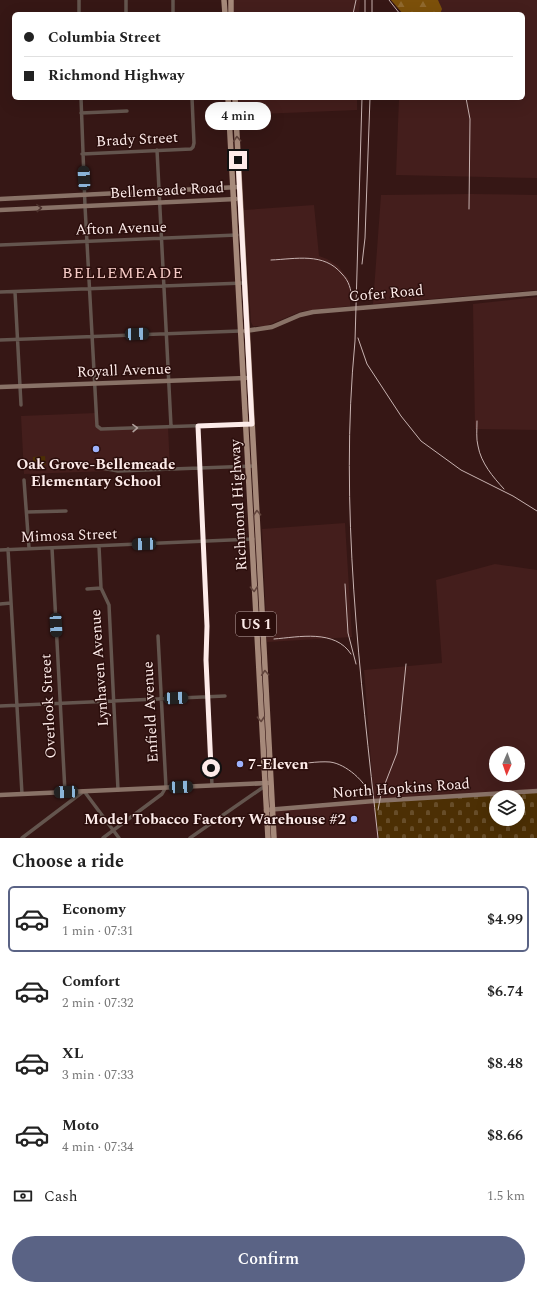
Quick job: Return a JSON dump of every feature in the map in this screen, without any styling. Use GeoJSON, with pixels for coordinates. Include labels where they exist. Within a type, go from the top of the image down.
{"type":"FeatureCollection","features":[{"type":"Feature","properties":{"kind":"main road"},"geometry":{"type":"LineString","coordinates":[[224,0],[224,12]]}},
{"type":"Feature","properties":{"kind":"main road"},"geometry":{"type":"LineString","coordinates":[[231,0],[231,12]]}},
{"type":"Feature","properties":{"kind":"main road","name":"Richmond Highway"},"geometry":{"type":"LineString","coordinates":[[228,100],[232,187],[244,282],[250,378],[271,782],[269,810],[270,838]]}},
{"type":"Feature","properties":{"kind":"main road","name":"Richmond Highway"},"geometry":{"type":"LineString","coordinates":[[235,100],[240,199],[238,283],[240,331],[264,784],[269,810]]}},
{"type":"Feature","properties":{"kind":"street"},"geometry":{"type":"LineString","coordinates":[[79,0],[79,12]]}},
{"type":"Feature","properties":{"kind":"street"},"geometry":{"type":"LineString","coordinates":[[126,0],[126,12]]}},
{"type":"Feature","properties":{"kind":"street"},"geometry":{"type":"LineString","coordinates":[[173,0],[174,12]]}},
{"type":"Feature","properties":{"kind":"street"},"geometry":{"type":"LineString","coordinates":[[81,100],[84,195],[94,384],[98,428],[252,424]]}},
{"type":"Feature","properties":{"kind":"street","name":"Brady Street"},"geometry":{"type":"LineString","coordinates":[[82,154],[189,149],[193,147],[194,143],[192,100]]}},
{"type":"Feature","properties":{"kind":"street"},"geometry":{"type":"LineString","coordinates":[[81,113],[127,111]]}},
{"type":"Feature","properties":{"kind":"street"},"geometry":{"type":"LineString","coordinates":[[156,150],[171,426]]}},
{"type":"Feature","properties":{"kind":"street","name":"Bellemeade Road"},"geometry":{"type":"LineString","coordinates":[[0,199],[239,187]]}},
{"type":"Feature","properties":{"kind":"street","name":"Bellemeade Road"},"geometry":{"type":"LineString","coordinates":[[0,210],[240,199]]}},
{"type":"Feature","properties":{"kind":"street","name":"Afton Avenue"},"geometry":{"type":"LineString","coordinates":[[0,245],[239,235]]}},
{"type":"Feature","properties":{"kind":"street"},"geometry":{"type":"LineString","coordinates":[[0,292],[244,282]]}},
{"type":"Feature","properties":{"kind":"street"},"geometry":{"type":"LineString","coordinates":[[15,292],[21,405]]}},
{"type":"Feature","properties":{"kind":"street","name":"Cofer Road"},"geometry":{"type":"LineString","coordinates":[[240,331],[272,328],[300,315],[313,312],[537,293]]}},
{"type":"Feature","properties":{"kind":"street"},"geometry":{"type":"LineString","coordinates":[[0,340],[240,331]]}},
{"type":"Feature","properties":{"kind":"street","name":"Royall Avenue"},"geometry":{"type":"LineString","coordinates":[[0,387],[250,378]]}},
{"type":"Feature","properties":{"kind":"street"},"geometry":{"type":"LineString","coordinates":[[198,426],[212,785]]}},
{"type":"Feature","properties":{"kind":"street"},"geometry":{"type":"LineString","coordinates":[[102,468],[118,471],[254,466]]}},
{"type":"Feature","properties":{"kind":"street"},"geometry":{"type":"LineString","coordinates":[[24,480],[29,548]]}},
{"type":"Feature","properties":{"kind":"street"},"geometry":{"type":"LineString","coordinates":[[27,512],[66,511]]}},
{"type":"Feature","properties":{"kind":"street","name":"Mimosa Street"},"geometry":{"type":"LineString","coordinates":[[0,550],[258,539]]}},
{"type":"Feature","properties":{"kind":"street","name":"Lynhaven Avenue"},"geometry":{"type":"LineString","coordinates":[[99,546],[101,588],[109,605],[118,790]]}},
{"type":"Feature","properties":{"kind":"street","name":"Overlook Street"},"geometry":{"type":"LineString","coordinates":[[52,548],[66,792]]}},
{"type":"Feature","properties":{"kind":"street"},"geometry":{"type":"LineString","coordinates":[[8,550],[22,794]]}},
{"type":"Feature","properties":{"kind":"street"},"geometry":{"type":"LineString","coordinates":[[87,589],[101,588]]}},
{"type":"Feature","properties":{"kind":"street"},"geometry":{"type":"LineString","coordinates":[[0,604],[11,603]]}},
{"type":"Feature","properties":{"kind":"street","name":"Enfield Avenue"},"geometry":{"type":"LineString","coordinates":[[158,636],[166,787]]}},
{"type":"Feature","properties":{"kind":"street"},"geometry":{"type":"LineString","coordinates":[[0,706],[225,696]]}},
{"type":"Feature","properties":{"kind":"street"},"geometry":{"type":"LineString","coordinates":[[0,795],[264,784],[271,782]]}},
{"type":"Feature","properties":{"kind":"street"},"geometry":{"type":"LineString","coordinates":[[249,784],[254,788],[252,794]]}},
{"type":"Feature","properties":{"kind":"street"},"geometry":{"type":"LineString","coordinates":[[190,838],[264,784]]}},
{"type":"Feature","properties":{"kind":"street"},"geometry":{"type":"LineString","coordinates":[[104,838],[162,794],[166,787]]}},
{"type":"Feature","properties":{"kind":"street"},"geometry":{"type":"LineString","coordinates":[[84,791],[119,838]]}},
{"type":"Feature","properties":{"kind":"street"},"geometry":{"type":"LineString","coordinates":[[22,838],[84,791]]}},
{"type":"Feature","properties":{"kind":"street","name":"North Hopkins Road"},"geometry":{"type":"LineString","coordinates":[[269,810],[372,801],[537,791]]}},
{"type":"Feature","properties":{"kind":"shaded area"},"geometry":{"type":"Polygon","coordinates":[[[234,0],[360,0],[359,12],[234,12],[234,0]]]}},
{"type":"Feature","properties":{"kind":"shaded area"},"geometry":{"type":"Polygon","coordinates":[[[417,0],[537,0],[537,178],[396,175],[399,100],[525,100],[525,12],[408,12],[417,0]]]}},
{"type":"Feature","properties":{"kind":"shaded area"},"geometry":{"type":"Polygon","coordinates":[[[238,100],[357,100],[357,110],[239,115],[238,100]]]}},
{"type":"Feature","properties":{"kind":"shaded area"},"geometry":{"type":"Polygon","coordinates":[[[381,195],[537,195],[537,290],[373,304],[381,195]]]}},
{"type":"Feature","properties":{"kind":"shaded area"},"geometry":{"type":"Polygon","coordinates":[[[314,205],[319,256],[338,266],[350,281],[350,306],[302,311],[266,326],[253,326],[251,322],[244,210],[314,205]]]}},
{"type":"Feature","properties":{"kind":"shaded area"},"geometry":{"type":"Polygon","coordinates":[[[537,297],[537,430],[475,429],[473,304],[537,297]]]}},
{"type":"Feature","properties":{"kind":"shaded area","name":"Oak Grove-Bellemeade Elementary School"},"geometry":{"type":"Polygon","coordinates":[[[96,413],[98,428],[168,427],[170,469],[24,474],[21,416],[96,413]]]}},
{"type":"Feature","properties":{"kind":"shaded area"},"geometry":{"type":"Polygon","coordinates":[[[345,523],[352,637],[267,642],[262,529],[345,523]]]}},
{"type":"Feature","properties":{"kind":"shaded area"},"geometry":{"type":"Polygon","coordinates":[[[495,564],[537,570],[537,791],[489,790],[489,794],[375,801],[379,838],[271,838],[269,810],[374,801],[364,670],[442,663],[436,580],[495,564]]]}},
{"type":"Feature","properties":{"kind":"green space"},"geometry":{"type":"Polygon","coordinates":[[[391,0],[438,0],[442,9],[441,12],[401,12],[391,0]]]}},
{"type":"Feature","properties":{"kind":"green space"},"geometry":{"type":"Polygon","coordinates":[[[45,456],[46,465],[33,465],[33,457],[45,456]]]}},
{"type":"Feature","properties":{"kind":"green space"},"geometry":{"type":"Polygon","coordinates":[[[537,791],[537,838],[379,838],[374,801],[489,794],[489,826],[525,826],[525,792],[537,791]]]}},
{"type":"Feature","properties":{"kind":"railway"},"geometry":{"type":"LineString","coordinates":[[353,12],[356,0]]}},
{"type":"Feature","properties":{"kind":"railway"},"geometry":{"type":"LineString","coordinates":[[365,0],[365,12]]}},
{"type":"Feature","properties":{"kind":"railway"},"geometry":{"type":"LineString","coordinates":[[372,0],[372,12]]}},
{"type":"Feature","properties":{"kind":"railway"},"geometry":{"type":"LineString","coordinates":[[389,0],[398,12]]}},
{"type":"Feature","properties":{"kind":"railway"},"geometry":{"type":"LineString","coordinates":[[362,100],[355,341],[349,465],[350,528],[359,652],[378,838]]}},
{"type":"Feature","properties":{"kind":"railway"},"geometry":{"type":"LineString","coordinates":[[362,264],[365,238],[370,100]]}},
{"type":"Feature","properties":{"kind":"railway"},"geometry":{"type":"LineString","coordinates":[[466,100],[470,119],[469,209]]}},
{"type":"Feature","properties":{"kind":"railway"},"geometry":{"type":"LineString","coordinates":[[271,260],[309,258],[327,262],[335,267],[346,279],[352,299]]}},
{"type":"Feature","properties":{"kind":"railway"},"geometry":{"type":"LineString","coordinates":[[358,338],[367,364],[401,416],[421,441],[461,470],[513,496],[537,511]]}},
{"type":"Feature","properties":{"kind":"railway"},"geometry":{"type":"LineString","coordinates":[[477,421],[477,440],[482,458],[492,475],[504,489]]}},
{"type":"Feature","properties":{"kind":"railway"},"geometry":{"type":"LineString","coordinates":[[345,584],[348,633],[356,664]]}},
{"type":"Feature","properties":{"kind":"railway"},"geometry":{"type":"LineString","coordinates":[[274,639],[316,636],[336,641],[344,646],[351,654]]}},
{"type":"Feature","properties":{"kind":"railway"},"geometry":{"type":"LineString","coordinates":[[378,810],[381,794],[397,753],[406,664]]}},
{"type":"Feature","properties":{"kind":"railway"},"geometry":{"type":"LineString","coordinates":[[290,765],[320,762],[336,763],[360,779],[371,796]]}},
{"type":"Feature","properties":{"kind":"place","name":"Oak Grove-Bellemeade Elementary School"},"geometry":{"type":"Point","coordinates":[96,449]}},
{"type":"Feature","properties":{"kind":"place","name":"7-Eleven"},"geometry":{"type":"Point","coordinates":[240,764]}},
{"type":"Feature","properties":{"kind":"place","name":"Model Tobacco Factory Warehouse #2"},"geometry":{"type":"Point","coordinates":[354,819]}},
{"type":"Feature","properties":{"kind":"district","name":"BELLEMEADE"},"geometry":{"type":"Point","coordinates":[123,272]}},
{"type":"Feature","properties":{"kind":"route"},"geometry":{"type":"LineString","coordinates":[[211,768],[206,660],[207,626],[198,426],[252,424],[238,160]]}}]}
